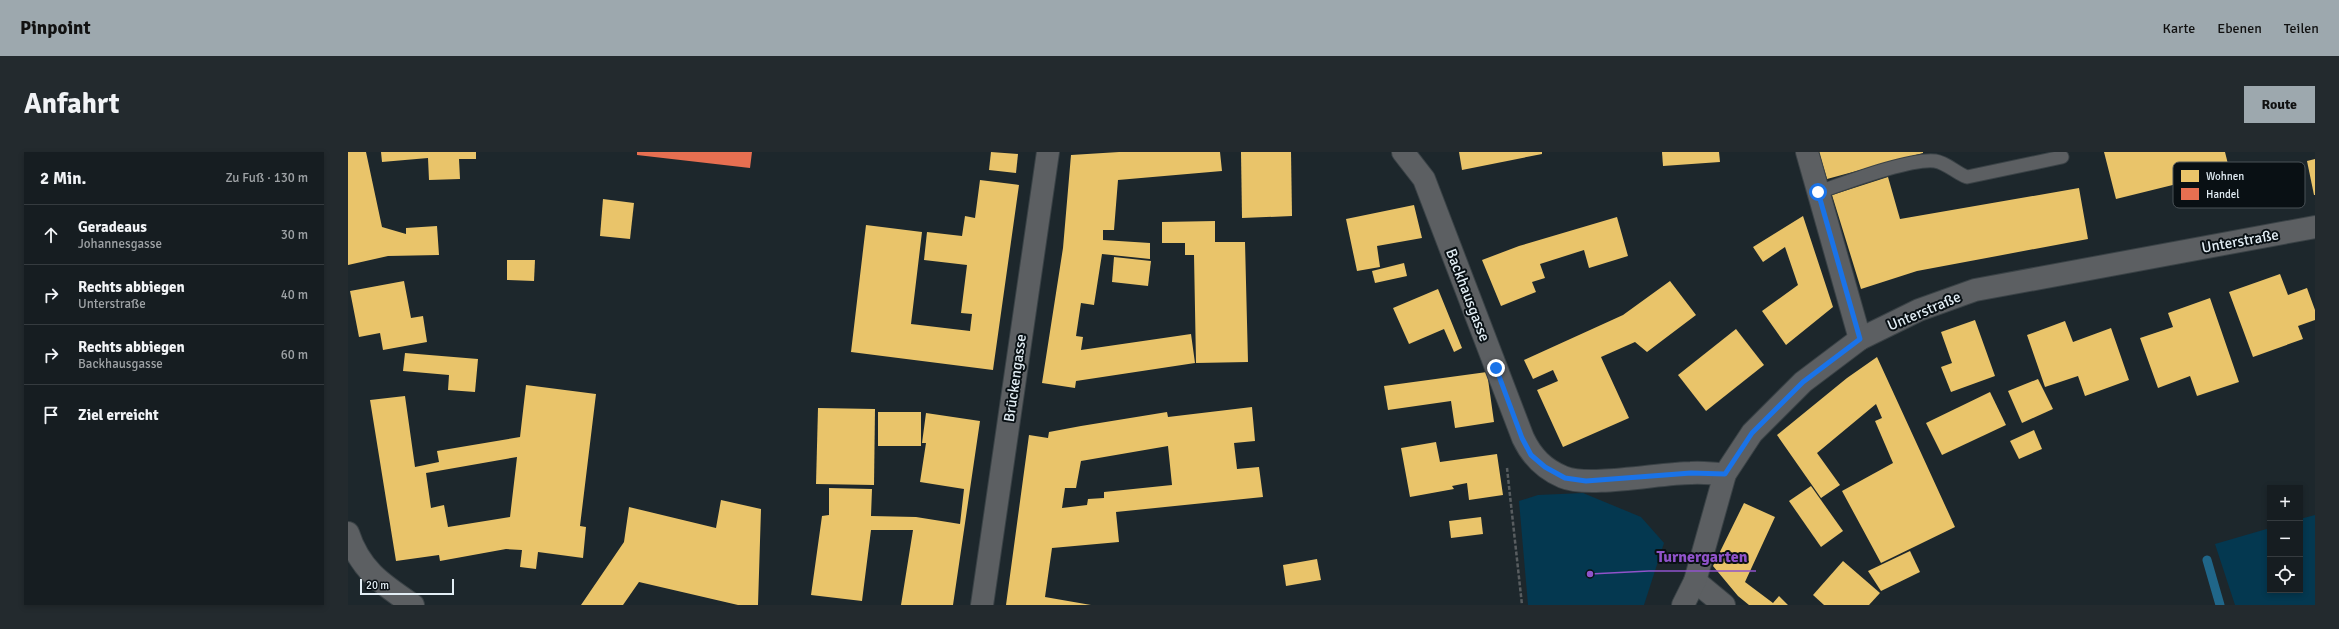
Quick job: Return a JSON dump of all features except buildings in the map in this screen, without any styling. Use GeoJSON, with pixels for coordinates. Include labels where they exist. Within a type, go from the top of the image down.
{"type":"FeatureCollection","features":[{"type":"Feature","properties":{"kind":"street","name":"Brückengasse"},"geometry":{"type":"LineString","coordinates":[[982,605],[1048,152]]}},
{"type":"Feature","properties":{"kind":"street","name":"Backhausgasse"},"geometry":{"type":"LineString","coordinates":[[1404,152],[1424,179],[1522,438],[1531,455],[1545,467],[1565,478],[1586,481],[1691,473],[1725,474]]}},
{"type":"Feature","properties":{"kind":"street"},"geometry":{"type":"LineString","coordinates":[[1807,152],[1860,339]]}},
{"type":"Feature","properties":{"kind":"street","name":"Unterstraße"},"geometry":{"type":"LineString","coordinates":[[1683,605],[1695,581],[1725,474],[1752,433],[1803,382],[1860,339],[1919,310],[1975,290],[2315,227]]}},
{"type":"Feature","properties":{"kind":"street"},"geometry":{"type":"LineString","coordinates":[[348,533],[353,547],[366,568],[379,582],[413,605]]}},
{"type":"Feature","properties":{"kind":"street"},"geometry":{"type":"LineString","coordinates":[[1695,581],[1724,605]]}},
{"type":"Feature","properties":{"kind":"lane"},"geometry":{"type":"LineString","coordinates":[[1818,192],[1899,166],[1920,162],[1941,162],[1956,174],[1967,177],[2062,157]]}},
{"type":"Feature","properties":{"kind":"path"},"geometry":{"type":"LineString","coordinates":[[1506,463],[1522,605]]}},
{"type":"Feature","properties":{"kind":"shaded area"},"geometry":{"type":"Polygon","coordinates":[[[1583,493],[1641,517],[1664,543],[1644,605],[1528,605],[1519,501],[1538,495],[1583,493]]]}},
{"type":"Feature","properties":{"kind":"shaded area"},"geometry":{"type":"Polygon","coordinates":[[[2315,515],[2315,605],[2235,605],[2215,544],[2267,529],[2267,593],[2303,593],[2303,518],[2315,515]]]}},
{"type":"Feature","properties":{"kind":"waterway"},"geometry":{"type":"LineString","coordinates":[[2207,560],[2220,605]]}},
{"type":"Feature","properties":{"kind":"place","name":"Turnergarten"},"geometry":{"type":"Point","coordinates":[1590,574]}},
{"type":"Feature","properties":{"kind":"route"},"geometry":{"type":"LineString","coordinates":[[1496,368],[1522,438],[1531,455],[1545,467],[1565,478],[1586,481],[1691,473],[1725,474],[1752,433],[1803,382],[1860,339],[1818,192]]}}]}
